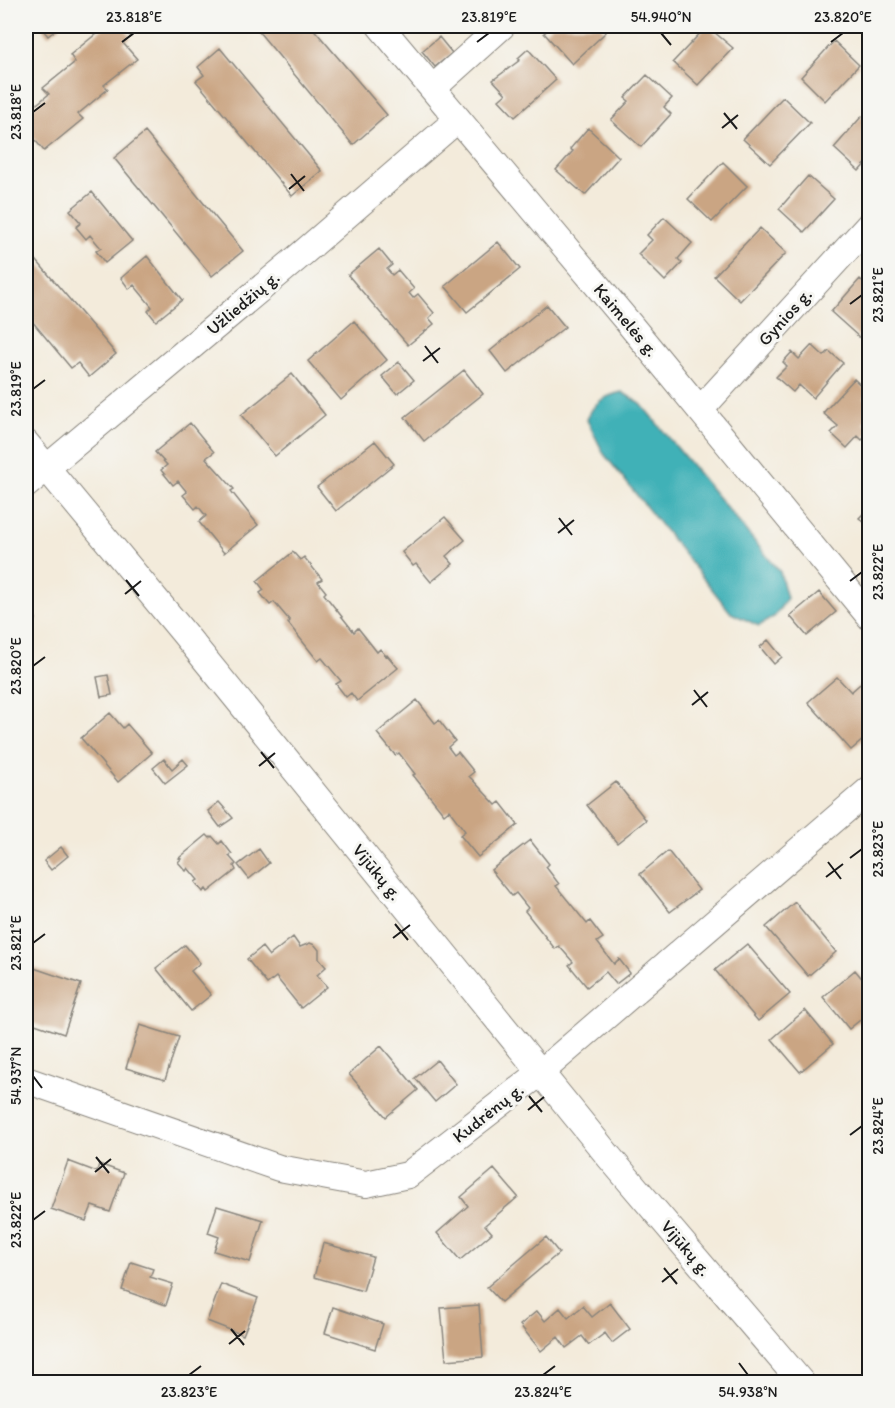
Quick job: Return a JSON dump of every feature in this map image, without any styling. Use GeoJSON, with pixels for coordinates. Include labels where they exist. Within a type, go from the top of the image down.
{"type":"FeatureCollection","features":[{"type":"Feature","properties":{"kind":"street","name":"Kaimelės g."},"geometry":{"type":"LineString","coordinates":[[380,26],[870,617]]}},
{"type":"Feature","properties":{"kind":"street"},"geometry":{"type":"LineString","coordinates":[[433,88],[502,26]]}},
{"type":"Feature","properties":{"kind":"street","name":"Užliedžių g."},"geometry":{"type":"LineString","coordinates":[[26,484],[296,259],[458,119]]}},
{"type":"Feature","properties":{"kind":"street","name":"Gynios g."},"geometry":{"type":"LineString","coordinates":[[700,410],[870,224]]}},
{"type":"Feature","properties":{"kind":"street","name":"Vijūkų g."},"geometry":{"type":"LineString","coordinates":[[26,443],[540,1072],[801,1383]]}},
{"type":"Feature","properties":{"kind":"street","name":"Kudrėnų g."},"geometry":{"type":"LineString","coordinates":[[26,1080],[279,1168],[366,1184],[408,1175],[540,1072],[870,789]]}},
{"type":"Feature","properties":{"kind":"water"},"geometry":{"type":"Polygon","coordinates":[[[622,392],[641,404],[780,572],[787,598],[775,616],[759,626],[731,613],[604,454],[587,420],[596,404],[622,392]]]}},
{"type":"Feature","properties":{"kind":"building"},"geometry":{"type":"Polygon","coordinates":[[[40,26],[61,26],[48,36],[40,26]]]}},
{"type":"Feature","properties":{"kind":"building"},"geometry":{"type":"Polygon","coordinates":[[[106,26],[122,26],[131,37],[123,43],[137,59],[104,85],[108,89],[78,114],[83,119],[44,151],[26,129],[26,113],[49,94],[43,88],[75,62],[70,55],[106,26]]]}},
{"type":"Feature","properties":{"kind":"building"},"geometry":{"type":"Polygon","coordinates":[[[254,26],[311,26],[387,115],[353,145],[254,26]]]}},
{"type":"Feature","properties":{"kind":"building"},"geometry":{"type":"Polygon","coordinates":[[[552,26],[600,26],[606,32],[572,64],[544,33],[552,26]]]}},
{"type":"Feature","properties":{"kind":"building"},"geometry":{"type":"Polygon","coordinates":[[[707,26],[733,48],[698,85],[673,62],[707,26]]]}},
{"type":"Feature","properties":{"kind":"building"},"geometry":{"type":"Polygon","coordinates":[[[439,37],[452,53],[435,67],[422,51],[439,37]]]}},
{"type":"Feature","properties":{"kind":"building"},"geometry":{"type":"Polygon","coordinates":[[[834,41],[859,65],[825,101],[801,77],[834,41]]]}},
{"type":"Feature","properties":{"kind":"building"},"geometry":{"type":"Polygon","coordinates":[[[220,48],[322,171],[292,196],[196,81],[204,75],[198,67],[220,48]]]}},
{"type":"Feature","properties":{"kind":"building"},"geometry":{"type":"Polygon","coordinates":[[[528,49],[556,80],[515,117],[499,100],[506,94],[493,80],[520,60],[518,58],[528,49]]]}},
{"type":"Feature","properties":{"kind":"building"},"geometry":{"type":"Polygon","coordinates":[[[647,75],[672,98],[664,107],[671,114],[641,147],[611,120],[629,101],[625,98],[647,75]]]}},
{"type":"Feature","properties":{"kind":"building"},"geometry":{"type":"Polygon","coordinates":[[[783,97],[810,123],[770,164],[743,139],[783,97]]]}},
{"type":"Feature","properties":{"kind":"building"},"geometry":{"type":"Polygon","coordinates":[[[862,116],[870,122],[870,159],[859,171],[834,148],[862,116]]]}},
{"type":"Feature","properties":{"kind":"building"},"geometry":{"type":"Polygon","coordinates":[[[588,128],[619,157],[585,195],[556,170],[573,151],[570,149],[588,128]]]}},
{"type":"Feature","properties":{"kind":"building"},"geometry":{"type":"Polygon","coordinates":[[[145,132],[243,251],[212,276],[114,158],[145,132]]]}},
{"type":"Feature","properties":{"kind":"building"},"geometry":{"type":"Polygon","coordinates":[[[723,162],[747,186],[712,222],[688,199],[723,162]]]}},
{"type":"Feature","properties":{"kind":"building"},"geometry":{"type":"Polygon","coordinates":[[[808,176],[834,199],[804,232],[779,209],[808,176]]]}},
{"type":"Feature","properties":{"kind":"building"},"geometry":{"type":"Polygon","coordinates":[[[92,192],[132,241],[105,263],[96,251],[101,248],[90,235],[86,239],[76,227],[81,223],[70,210],[92,192]]]}},
{"type":"Feature","properties":{"kind":"building"},"geometry":{"type":"Polygon","coordinates":[[[664,217],[692,243],[678,259],[682,263],[665,281],[638,254],[652,240],[647,235],[664,217]]]}},
{"type":"Feature","properties":{"kind":"building"},"geometry":{"type":"Polygon","coordinates":[[[760,228],[786,253],[740,301],[714,276],[760,228]]]}},
{"type":"Feature","properties":{"kind":"building"},"geometry":{"type":"Polygon","coordinates":[[[498,242],[520,269],[467,312],[445,286],[498,242]]]}},
{"type":"Feature","properties":{"kind":"building"},"geometry":{"type":"Polygon","coordinates":[[[379,249],[392,265],[387,269],[392,275],[398,270],[414,289],[409,293],[413,298],[418,294],[434,313],[429,318],[434,324],[408,345],[348,275],[379,249]]]}},
{"type":"Feature","properties":{"kind":"building"},"geometry":{"type":"Polygon","coordinates":[[[31,254],[116,354],[89,377],[78,363],[71,368],[26,314],[26,259],[31,254]]]}},
{"type":"Feature","properties":{"kind":"building"},"geometry":{"type":"Polygon","coordinates":[[[147,256],[182,300],[156,321],[148,311],[152,307],[134,285],[129,289],[121,278],[147,256]]]}},
{"type":"Feature","properties":{"kind":"building"},"geometry":{"type":"Polygon","coordinates":[[[860,279],[870,288],[870,328],[860,338],[831,312],[860,279]]]}},
{"type":"Feature","properties":{"kind":"building"},"geometry":{"type":"Polygon","coordinates":[[[547,305],[565,327],[507,373],[490,351],[547,305]]]}},
{"type":"Feature","properties":{"kind":"building"},"geometry":{"type":"Polygon","coordinates":[[[354,321],[387,360],[341,400],[308,361],[354,321]]]}},
{"type":"Feature","properties":{"kind":"building"},"geometry":{"type":"Polygon","coordinates":[[[812,345],[824,356],[829,351],[843,363],[813,398],[799,385],[793,392],[776,377],[787,366],[783,362],[792,352],[799,359],[812,345]]]}},
{"type":"Feature","properties":{"kind":"building"},"geometry":{"type":"Polygon","coordinates":[[[399,362],[414,380],[397,394],[382,376],[399,362]]]}},
{"type":"Feature","properties":{"kind":"building"},"geometry":{"type":"Polygon","coordinates":[[[464,370],[483,394],[424,441],[405,417],[464,370]]]}},
{"type":"Feature","properties":{"kind":"building"},"geometry":{"type":"Polygon","coordinates":[[[292,374],[325,415],[275,456],[241,415],[292,374]]]}},
{"type":"Feature","properties":{"kind":"building"},"geometry":{"type":"Polygon","coordinates":[[[854,379],[869,393],[864,398],[870,403],[870,416],[863,423],[870,428],[870,432],[862,440],[858,436],[847,448],[831,433],[838,426],[823,413],[854,379]]]}},
{"type":"Feature","properties":{"kind":"building"},"geometry":{"type":"Polygon","coordinates":[[[190,423],[214,452],[206,458],[234,489],[231,491],[258,525],[224,553],[199,522],[206,516],[198,506],[195,509],[183,495],[187,492],[178,481],[173,485],[161,470],[167,465],[155,452],[190,423]]]}},
{"type":"Feature","properties":{"kind":"building"},"geometry":{"type":"Polygon","coordinates":[[[375,441],[394,464],[336,511],[317,487],[375,441]]]}},
{"type":"Feature","properties":{"kind":"building"},"geometry":{"type":"Polygon","coordinates":[[[870,507],[870,527],[859,518],[870,507]]]}},
{"type":"Feature","properties":{"kind":"building"},"geometry":{"type":"Polygon","coordinates":[[[445,517],[465,540],[446,556],[453,564],[431,582],[416,564],[413,566],[402,552],[445,517]]]}},
{"type":"Feature","properties":{"kind":"building"},"geometry":{"type":"Polygon","coordinates":[[[293,552],[300,560],[304,557],[322,579],[318,582],[326,592],[324,594],[354,632],[358,628],[377,652],[380,649],[398,668],[357,701],[351,693],[346,697],[336,684],[341,681],[322,658],[318,661],[274,602],[270,605],[260,593],[264,590],[257,581],[293,552]]]}},
{"type":"Feature","properties":{"kind":"building"},"geometry":{"type":"Polygon","coordinates":[[[819,592],[836,612],[807,636],[790,616],[819,592]]]}},
{"type":"Feature","properties":{"kind":"building"},"geometry":{"type":"Polygon","coordinates":[[[26,606],[36,619],[26,628],[26,606]]]}},
{"type":"Feature","properties":{"kind":"building"},"geometry":{"type":"Polygon","coordinates":[[[768,640],[782,657],[774,664],[760,647],[768,640]]]}},
{"type":"Feature","properties":{"kind":"building"},"geometry":{"type":"Polygon","coordinates":[[[108,675],[112,695],[101,697],[97,677],[108,675]]]}},
{"type":"Feature","properties":{"kind":"building"},"geometry":{"type":"Polygon","coordinates":[[[837,677],[851,692],[867,678],[870,680],[870,734],[851,750],[808,702],[837,677]]]}},
{"type":"Feature","properties":{"kind":"building"},"geometry":{"type":"Polygon","coordinates":[[[417,700],[435,723],[439,720],[455,741],[448,747],[454,755],[458,752],[474,772],[469,776],[496,805],[500,802],[518,825],[478,857],[460,835],[465,831],[449,810],[444,814],[399,753],[395,755],[377,733],[417,700]]]}},
{"type":"Feature","properties":{"kind":"building"},"geometry":{"type":"Polygon","coordinates":[[[110,713],[123,728],[127,724],[152,753],[118,782],[81,738],[110,713]]]}},
{"type":"Feature","properties":{"kind":"building"},"geometry":{"type":"Polygon","coordinates":[[[164,759],[172,769],[183,759],[188,765],[165,783],[153,768],[164,759]]]}},
{"type":"Feature","properties":{"kind":"building"},"geometry":{"type":"Polygon","coordinates":[[[616,782],[646,820],[617,843],[587,805],[616,782]]]}},
{"type":"Feature","properties":{"kind":"building"},"geometry":{"type":"Polygon","coordinates":[[[219,802],[233,818],[220,827],[208,811],[219,802]]]}},
{"type":"Feature","properties":{"kind":"building"},"geometry":{"type":"Polygon","coordinates":[[[207,835],[210,838],[212,836],[219,844],[222,841],[232,854],[229,856],[236,864],[234,866],[236,870],[208,892],[206,889],[203,892],[195,882],[198,880],[188,868],[186,871],[178,862],[181,859],[179,858],[207,835]]]}},
{"type":"Feature","properties":{"kind":"building"},"geometry":{"type":"Polygon","coordinates":[[[530,840],[549,864],[546,867],[559,884],[556,886],[587,924],[590,921],[603,938],[597,942],[614,964],[619,959],[630,973],[616,984],[606,972],[587,987],[569,965],[573,962],[559,946],[555,949],[525,911],[528,908],[516,893],[512,896],[491,870],[530,840]]]}},
{"type":"Feature","properties":{"kind":"building"},"geometry":{"type":"Polygon","coordinates":[[[61,847],[68,856],[51,870],[44,861],[61,847]]]}},
{"type":"Feature","properties":{"kind":"building"},"geometry":{"type":"Polygon","coordinates":[[[259,849],[269,863],[249,879],[238,865],[259,849]]]}},
{"type":"Feature","properties":{"kind":"building"},"geometry":{"type":"Polygon","coordinates":[[[668,851],[699,890],[670,912],[640,874],[668,851]]]}},
{"type":"Feature","properties":{"kind":"building"},"geometry":{"type":"Polygon","coordinates":[[[795,902],[836,952],[808,976],[766,927],[795,902]]]}},
{"type":"Feature","properties":{"kind":"building"},"geometry":{"type":"Polygon","coordinates":[[[293,937],[300,947],[310,943],[315,945],[319,950],[319,959],[326,967],[317,975],[327,987],[301,1008],[276,977],[267,984],[247,959],[262,947],[269,956],[293,937]]]}},
{"type":"Feature","properties":{"kind":"building"},"geometry":{"type":"Polygon","coordinates":[[[747,944],[790,994],[758,1021],[715,970],[747,944]]]}},
{"type":"Feature","properties":{"kind":"building"},"geometry":{"type":"Polygon","coordinates":[[[185,945],[200,963],[191,971],[211,995],[191,1011],[156,968],[185,945]]]}},
{"type":"Feature","properties":{"kind":"building"},"geometry":{"type":"Polygon","coordinates":[[[28,966],[81,984],[64,1034],[26,1021],[28,966]]]}},
{"type":"Feature","properties":{"kind":"building"},"geometry":{"type":"Polygon","coordinates":[[[855,970],[870,988],[870,1012],[849,1029],[823,997],[855,970]]]}},
{"type":"Feature","properties":{"kind":"building"},"geometry":{"type":"Polygon","coordinates":[[[805,1010],[833,1044],[800,1072],[772,1039],[805,1010]]]}},
{"type":"Feature","properties":{"kind":"building"},"geometry":{"type":"Polygon","coordinates":[[[140,1025],[179,1037],[165,1080],[126,1068],[140,1025]]]}},
{"type":"Feature","properties":{"kind":"building"},"geometry":{"type":"Polygon","coordinates":[[[381,1046],[418,1090],[386,1117],[349,1074],[381,1046]]]}},
{"type":"Feature","properties":{"kind":"building"},"geometry":{"type":"Polygon","coordinates":[[[437,1060],[456,1084],[435,1102],[415,1078],[437,1060]]]}},
{"type":"Feature","properties":{"kind":"building"},"geometry":{"type":"Polygon","coordinates":[[[68,1161],[97,1172],[99,1164],[124,1173],[110,1212],[92,1206],[86,1221],[51,1209],[68,1161]]]}},
{"type":"Feature","properties":{"kind":"building"},"geometry":{"type":"Polygon","coordinates":[[[494,1169],[518,1197],[485,1225],[492,1233],[460,1260],[437,1233],[468,1206],[461,1197],[494,1169]]]}},
{"type":"Feature","properties":{"kind":"building"},"geometry":{"type":"Polygon","coordinates":[[[217,1206],[263,1220],[250,1262],[214,1251],[219,1237],[208,1233],[217,1206]]]}},
{"type":"Feature","properties":{"kind":"building"},"geometry":{"type":"Polygon","coordinates":[[[546,1237],[559,1253],[501,1302],[487,1287],[546,1237]]]}},
{"type":"Feature","properties":{"kind":"building"},"geometry":{"type":"Polygon","coordinates":[[[323,1243],[373,1257],[363,1291],[314,1277],[323,1243]]]}},
{"type":"Feature","properties":{"kind":"building"},"geometry":{"type":"Polygon","coordinates":[[[131,1262],[153,1269],[150,1277],[173,1284],[166,1305],[122,1290],[131,1262]]]}},
{"type":"Feature","properties":{"kind":"building"},"geometry":{"type":"Polygon","coordinates":[[[221,1284],[258,1298],[243,1335],[207,1321],[221,1284]]]}},
{"type":"Feature","properties":{"kind":"building"},"geometry":{"type":"Polygon","coordinates":[[[610,1303],[630,1329],[612,1343],[605,1333],[589,1345],[582,1336],[566,1348],[558,1337],[541,1351],[520,1325],[537,1311],[545,1321],[560,1308],[568,1318],[583,1306],[592,1317],[610,1303]]]}},
{"type":"Feature","properties":{"kind":"building"},"geometry":{"type":"Polygon","coordinates":[[[479,1305],[483,1357],[446,1360],[441,1308],[479,1305]]]}},
{"type":"Feature","properties":{"kind":"building"},"geometry":{"type":"Polygon","coordinates":[[[333,1307],[383,1324],[375,1349],[325,1333],[333,1307]]]}}]}
